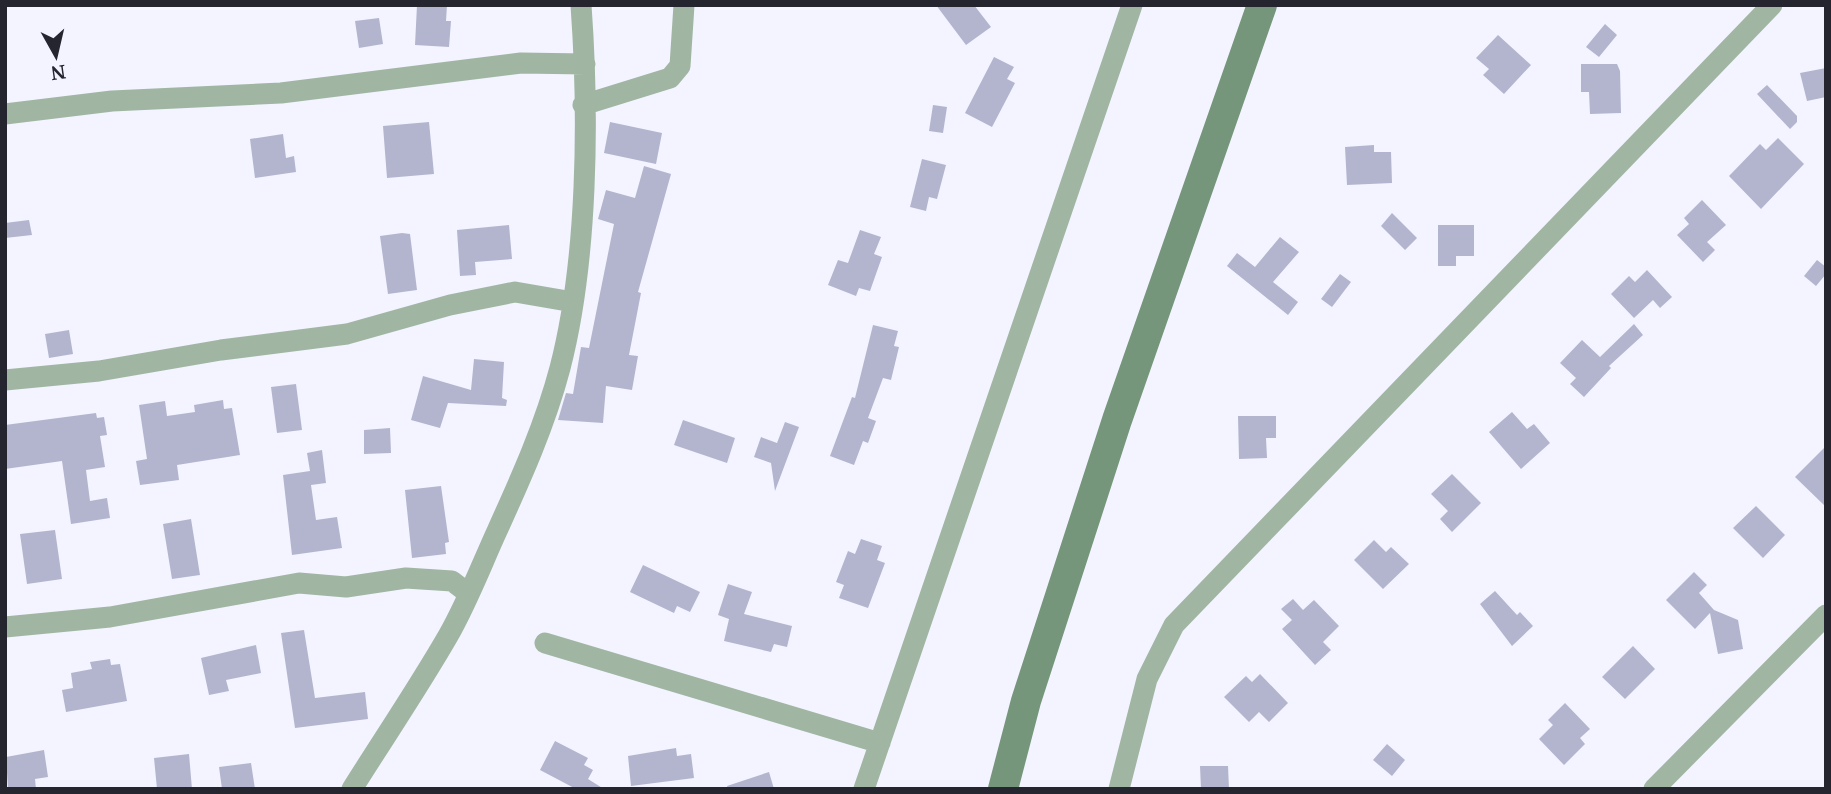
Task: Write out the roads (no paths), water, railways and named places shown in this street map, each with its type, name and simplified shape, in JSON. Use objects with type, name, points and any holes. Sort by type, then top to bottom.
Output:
[{"type":"main road","points":[[1003,789],[1026,701],[1117,420],[1262,5]]},
{"type":"street","points":[[352,789],[448,636],[469,594],[539,435],[560,367],[573,302],[583,191],[585,64],[581,5]]},
{"type":"street","points":[[583,105],[670,78],[680,66],[684,5]]},
{"type":"street","points":[[864,789],[1132,5]]},
{"type":"street","points":[[1119,789],[1147,679],[1174,625],[1772,5]]},
{"type":"street","points":[[5,114],[112,101],[281,93],[520,63],[585,64]]},
{"type":"street","points":[[5,380],[99,371],[221,350],[347,334],[450,304],[515,292],[573,302]]},
{"type":"street","points":[[5,627],[110,617],[299,583],[346,587],[406,578],[452,581],[469,594]]},
{"type":"street","points":[[1654,789],[1826,615]]},
{"type":"street","points":[[545,643],[880,743]]}]
